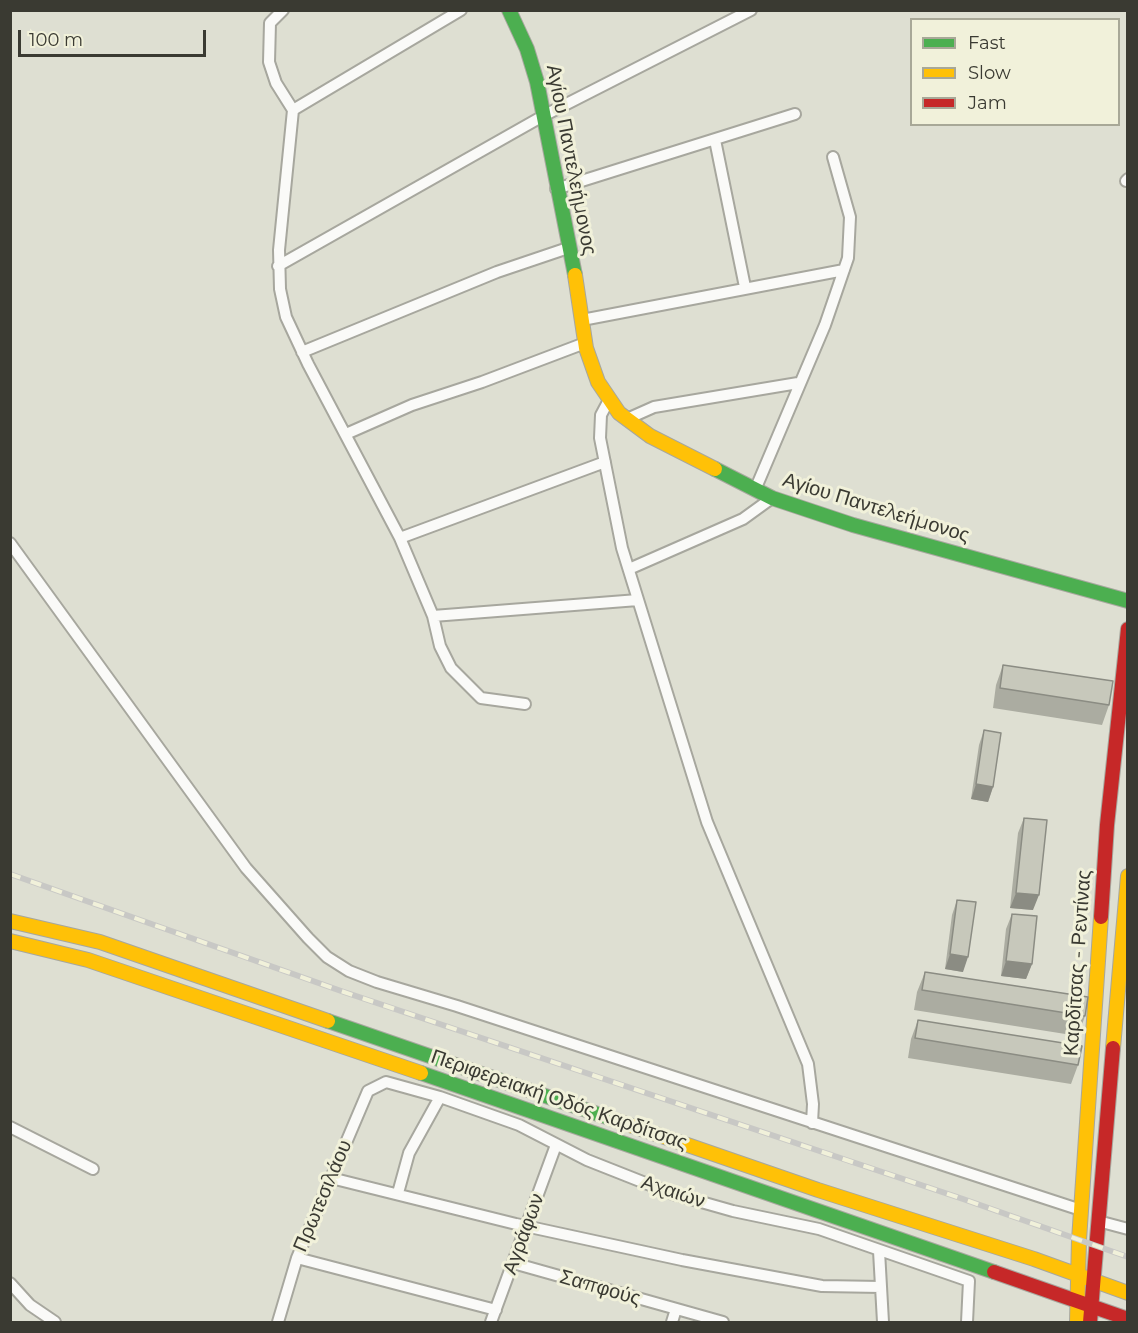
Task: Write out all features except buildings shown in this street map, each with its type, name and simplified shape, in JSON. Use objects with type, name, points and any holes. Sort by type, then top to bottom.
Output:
[{"type":"main road","name":"Αγίου Παντελεήμονος","points":[[509,10],[531,60],[568,248],[579,291],[585,343],[594,373],[609,400],[627,419],[650,436],[772,498],[853,525],[1128,601]]},
{"type":"main road","name":"Καρδίτσας - Ρεντίνας","points":[[1077,1323],[1081,1210],[1107,825],[1128,629]]},
{"type":"main road","name":"Καρδίτσας - Ρεντίνας","points":[[1090,1323],[1128,876]]},
{"type":"main road","name":"Περιφερειακή Οδός Καρδίτσας","points":[[10,921],[62,931],[109,945],[818,1190],[1078,1274],[1128,1293]]},
{"type":"main road","name":"Περιφερειακή Οδός Καρδίτσας","points":[[10,941],[70,955],[213,1001],[1128,1320]]},
{"type":"main road","points":[[1094,1009],[1115,1010]]},
{"type":"main road","points":[[1121,1323],[1128,1320]]},
{"type":"street","points":[[283,10],[270,23],[269,62],[272,74],[293,110],[278,266],[284,311],[302,352],[400,538],[433,616],[445,657],[462,682],[481,698],[525,704]]},
{"type":"street","points":[[293,110],[461,10]]},
{"type":"street","points":[[278,266],[543,116],[751,10]]},
{"type":"street","points":[[556,189],[795,114]]},
{"type":"street","points":[[715,140],[745,287]]},
{"type":"street","points":[[755,490],[798,383],[825,325],[850,245],[850,217],[833,157]]},
{"type":"street","points":[[302,352],[497,272],[568,248]]},
{"type":"street","points":[[582,320],[745,287],[844,270]]},
{"type":"street","points":[[346,434],[411,405],[467,387],[585,343]]},
{"type":"street","points":[[627,419],[654,406],[798,383]]},
{"type":"street","points":[[609,400],[600,422],[605,462],[629,569],[706,822],[808,1064],[813,1104],[812,1123]]},
{"type":"street","points":[[400,538],[605,462]]},
{"type":"street","points":[[629,569],[652,556],[743,519],[772,498]]},
{"type":"street","points":[[10,543],[223,839],[284,914],[327,957],[350,971],[377,982],[457,1006],[1081,1210]]},
{"type":"street","points":[[433,616],[638,600]]},
{"type":"street","name":"Αχαιών","points":[[386,1082],[440,1097],[519,1125],[587,1160],[673,1194],[733,1211],[819,1229],[969,1281],[966,1323]]},
{"type":"street","name":"Πρωτεσιλάου","points":[[278,1323],[297,1258],[368,1091],[386,1082]]},
{"type":"street","points":[[398,1193],[409,1154],[440,1097]]},
{"type":"street","points":[[10,1127],[93,1169]]},
{"type":"street","name":"Αγράφων","points":[[492,1322],[556,1145]]},
{"type":"street","points":[[331,1178],[526,1226],[796,1282],[881,1287]]},
{"type":"street","points":[[1098,1221],[1128,1229]]},
{"type":"street","points":[[879,1251],[883,1323]]},
{"type":"street","points":[[297,1258],[496,1310]]},
{"type":"street","name":"Σαπφούς","points":[[513,1263],[723,1323]]},
{"type":"street","points":[[10,1283],[39,1318],[55,1323]]},
{"type":"street","points":[[672,1323],[676,1309]]},
{"type":"railway","points":[[10,874],[344,992],[963,1199],[1128,1257]]},
{"type":"traffic: fast","points":[[509,10],[527,49],[537,82],[575,275]]},
{"type":"traffic: fast","points":[[715,469],[772,498],[853,525],[1128,601]]},
{"type":"traffic: fast","points":[[328,1021],[618,1121]]},
{"type":"traffic: fast","points":[[421,1073],[994,1272]]},
{"type":"traffic: slow","points":[[575,275],[586,348],[598,382],[619,413],[650,436],[715,469]]},
{"type":"traffic: slow","points":[[1113,1048],[1128,876]]},
{"type":"traffic: slow","points":[[1077,1322],[1079,1240],[1101,917]]},
{"type":"traffic: slow","points":[[10,921],[100,942],[328,1021]]},
{"type":"traffic: slow","points":[[10,941],[88,960],[421,1073]]},
{"type":"traffic: slow","points":[[618,1121],[818,1190],[1034,1259],[1128,1293]]},
{"type":"traffic: jam","points":[[1101,917],[1107,825],[1128,629]]},
{"type":"traffic: jam","points":[[1090,1322],[1113,1048]]},
{"type":"traffic: jam","points":[[994,1272],[1128,1319]]}]
